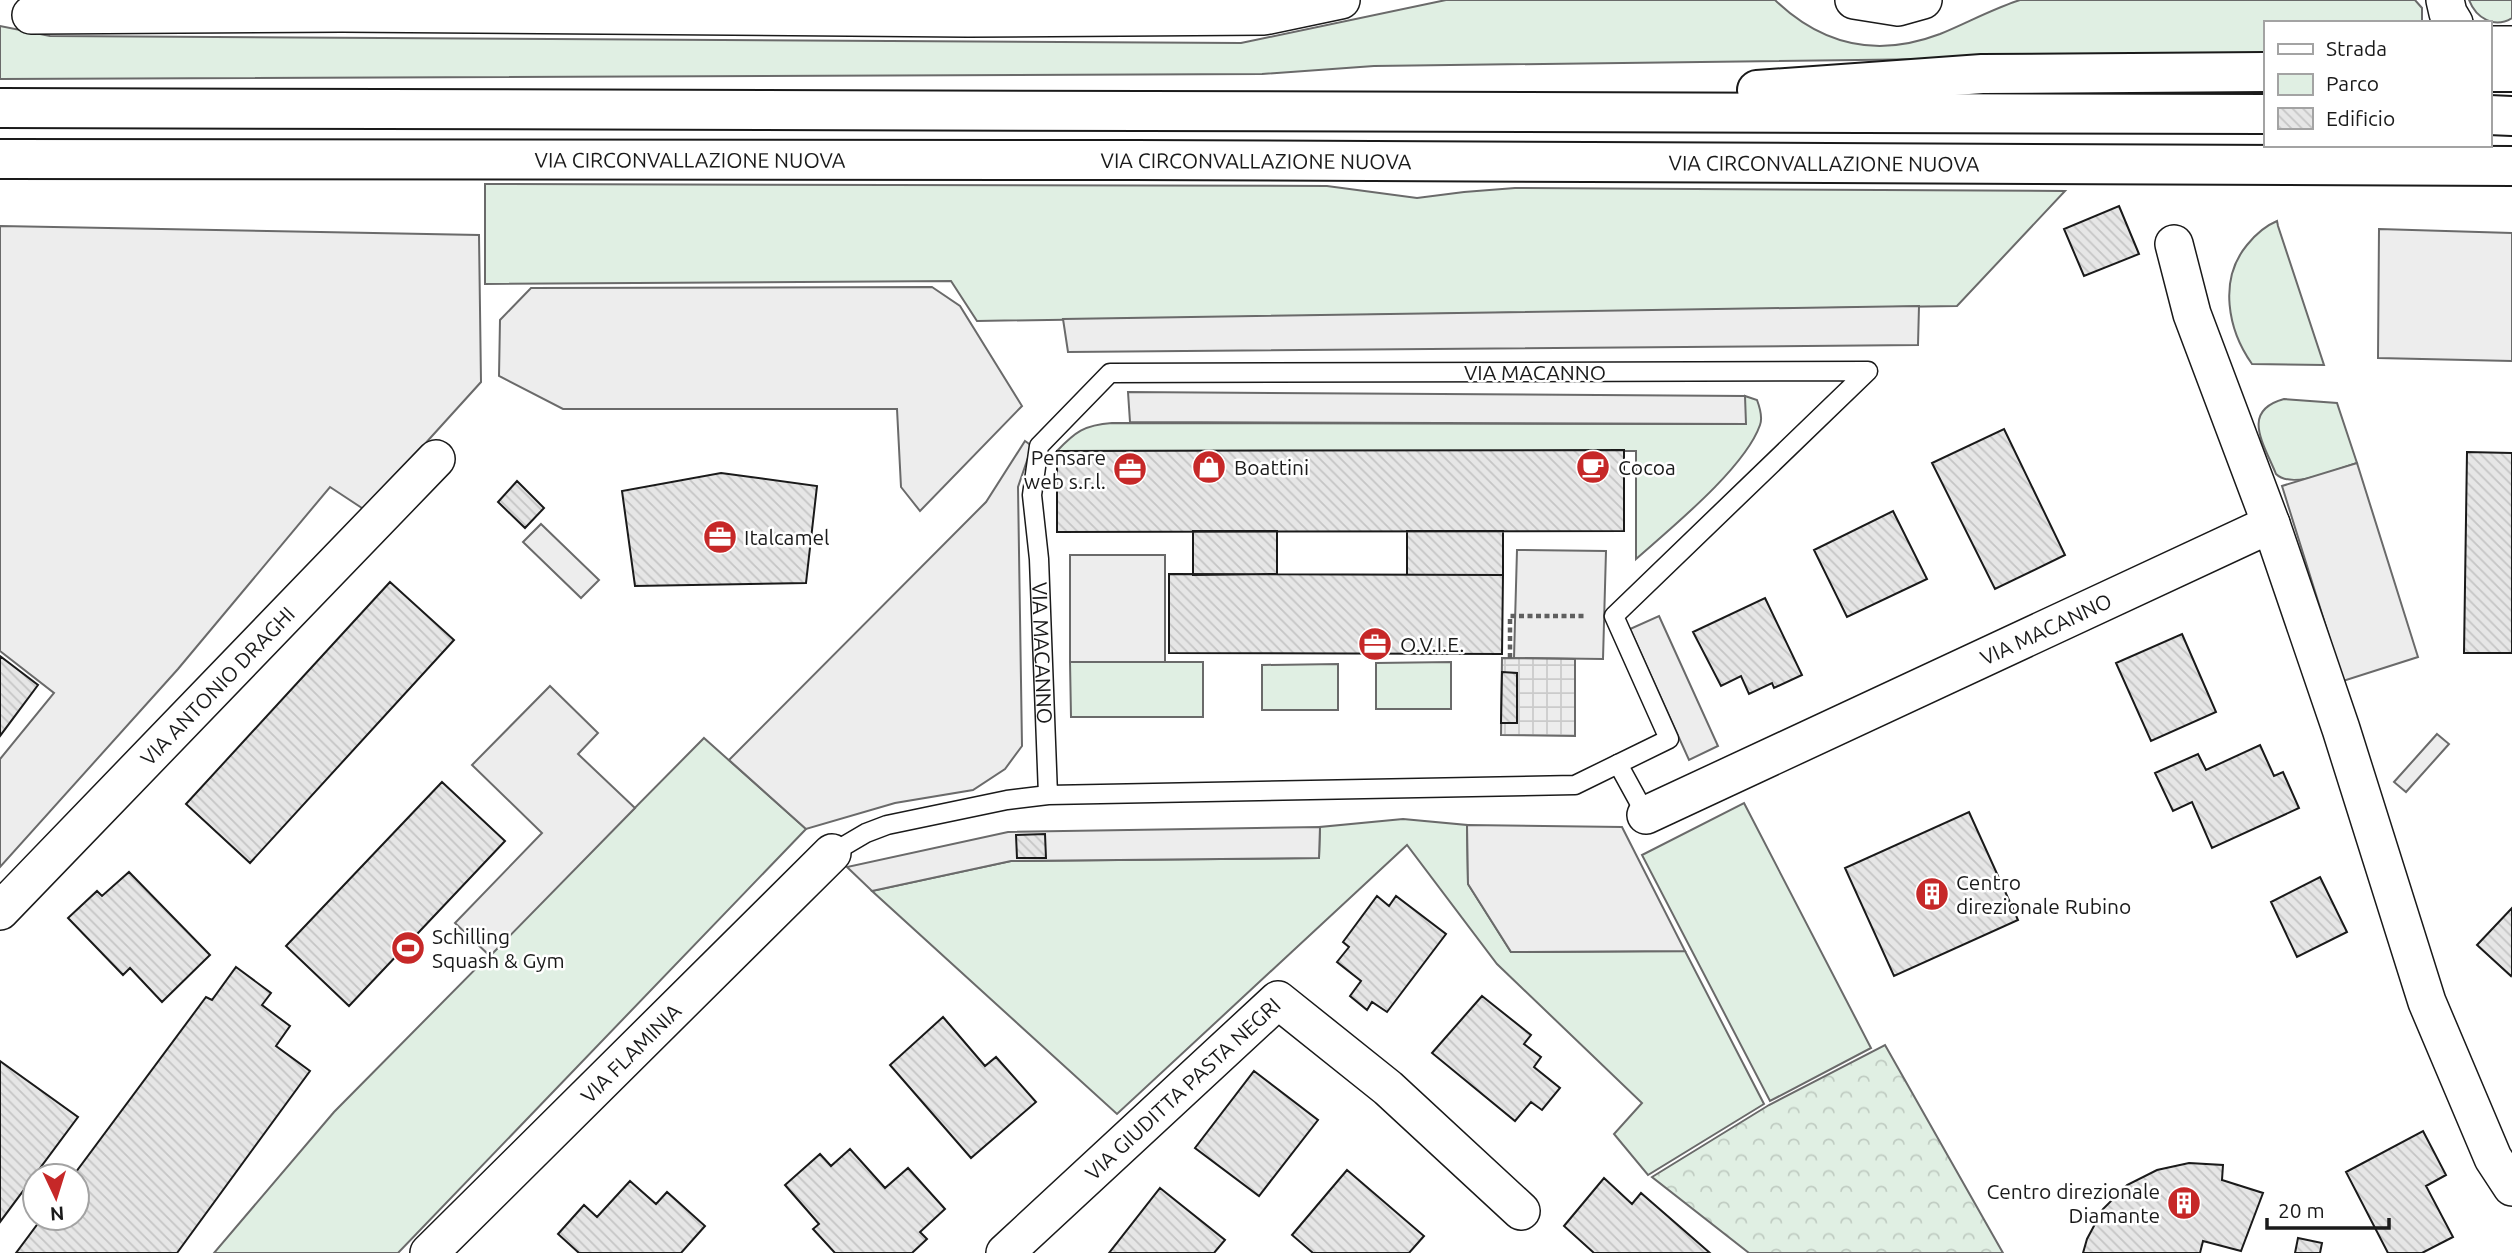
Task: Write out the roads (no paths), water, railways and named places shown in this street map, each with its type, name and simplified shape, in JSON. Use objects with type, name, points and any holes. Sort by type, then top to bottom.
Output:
[{"type":"main road","points":[[1449,113],[1982,74],[2264,72]]},
{"type":"main road","points":[[2491,72],[2512,72]]},
{"type":"main road","points":[[0,108],[2264,114]]},
{"type":"main road","points":[[2491,116],[2512,116]]},
{"type":"main road","name":"VIA CIRCONVALLAZIONE NUOVA","points":[[0,159],[1133,160],[2512,166]]},
{"type":"street","points":[[15,13],[56,11],[82,0]]},
{"type":"street","points":[[15,13],[326,7],[968,18],[1264,16],[1341,0]]},
{"type":"street","points":[[1854,0],[1898,7],[1923,0]]},
{"type":"street","points":[[2445,0],[2453,21]]},
{"type":"street","points":[[2491,45],[2512,45]]},
{"type":"street","points":[[2174,244],[2192,314],[2270,524],[2341,729],[2427,1002],[2493,1158],[2512,1187]]},
{"type":"street","name":"VIA ANTONIO DRAGHI","points":[[0,911],[436,459]]},
{"type":"street","name":"VIA MACANNO","points":[[1646,815],[2270,524]]},
{"type":"street","name":"VIA FLAMINIA","points":[[429,1253],[832,853]]},
{"type":"street","name":"VIA GIUDITTA PASTA NEGRI","points":[[1005,1253],[1278,1000],[1388,1088],[1521,1211]]},
{"type":"street","points":[[2468,1101],[2512,1133]]},
{"type":"lane","name":"VIA MACANNO","points":[[1048,795],[1040,559],[1032,495],[1040,446],[1110,373],[1868,371],[1614,616],[1669,739],[1618,764],[1646,815]]},
{"type":"lane","points":[[832,853],[866,833],[887,825],[1007,800],[1048,795],[1575,785],[1618,764]]},
{"type":"place","name":"Boattini","points":[[1209,467]]},
{"type":"place","name":"Cocoa","points":[[1593,467]]},
{"type":"place","name":"Pensare web s.r.l.","points":[[1130,469]]},
{"type":"place","name":"Italcamel","points":[[720,537]]},
{"type":"place","name":"O.V.I.E.","points":[[1375,644]]},
{"type":"place","name":"Centro direzionale Rubino","points":[[1932,894]]},
{"type":"place","name":"Schilling Squash & Gym","points":[[408,948]]},
{"type":"place","name":"Centro direzionale Diamante","points":[[2184,1203]]}]
